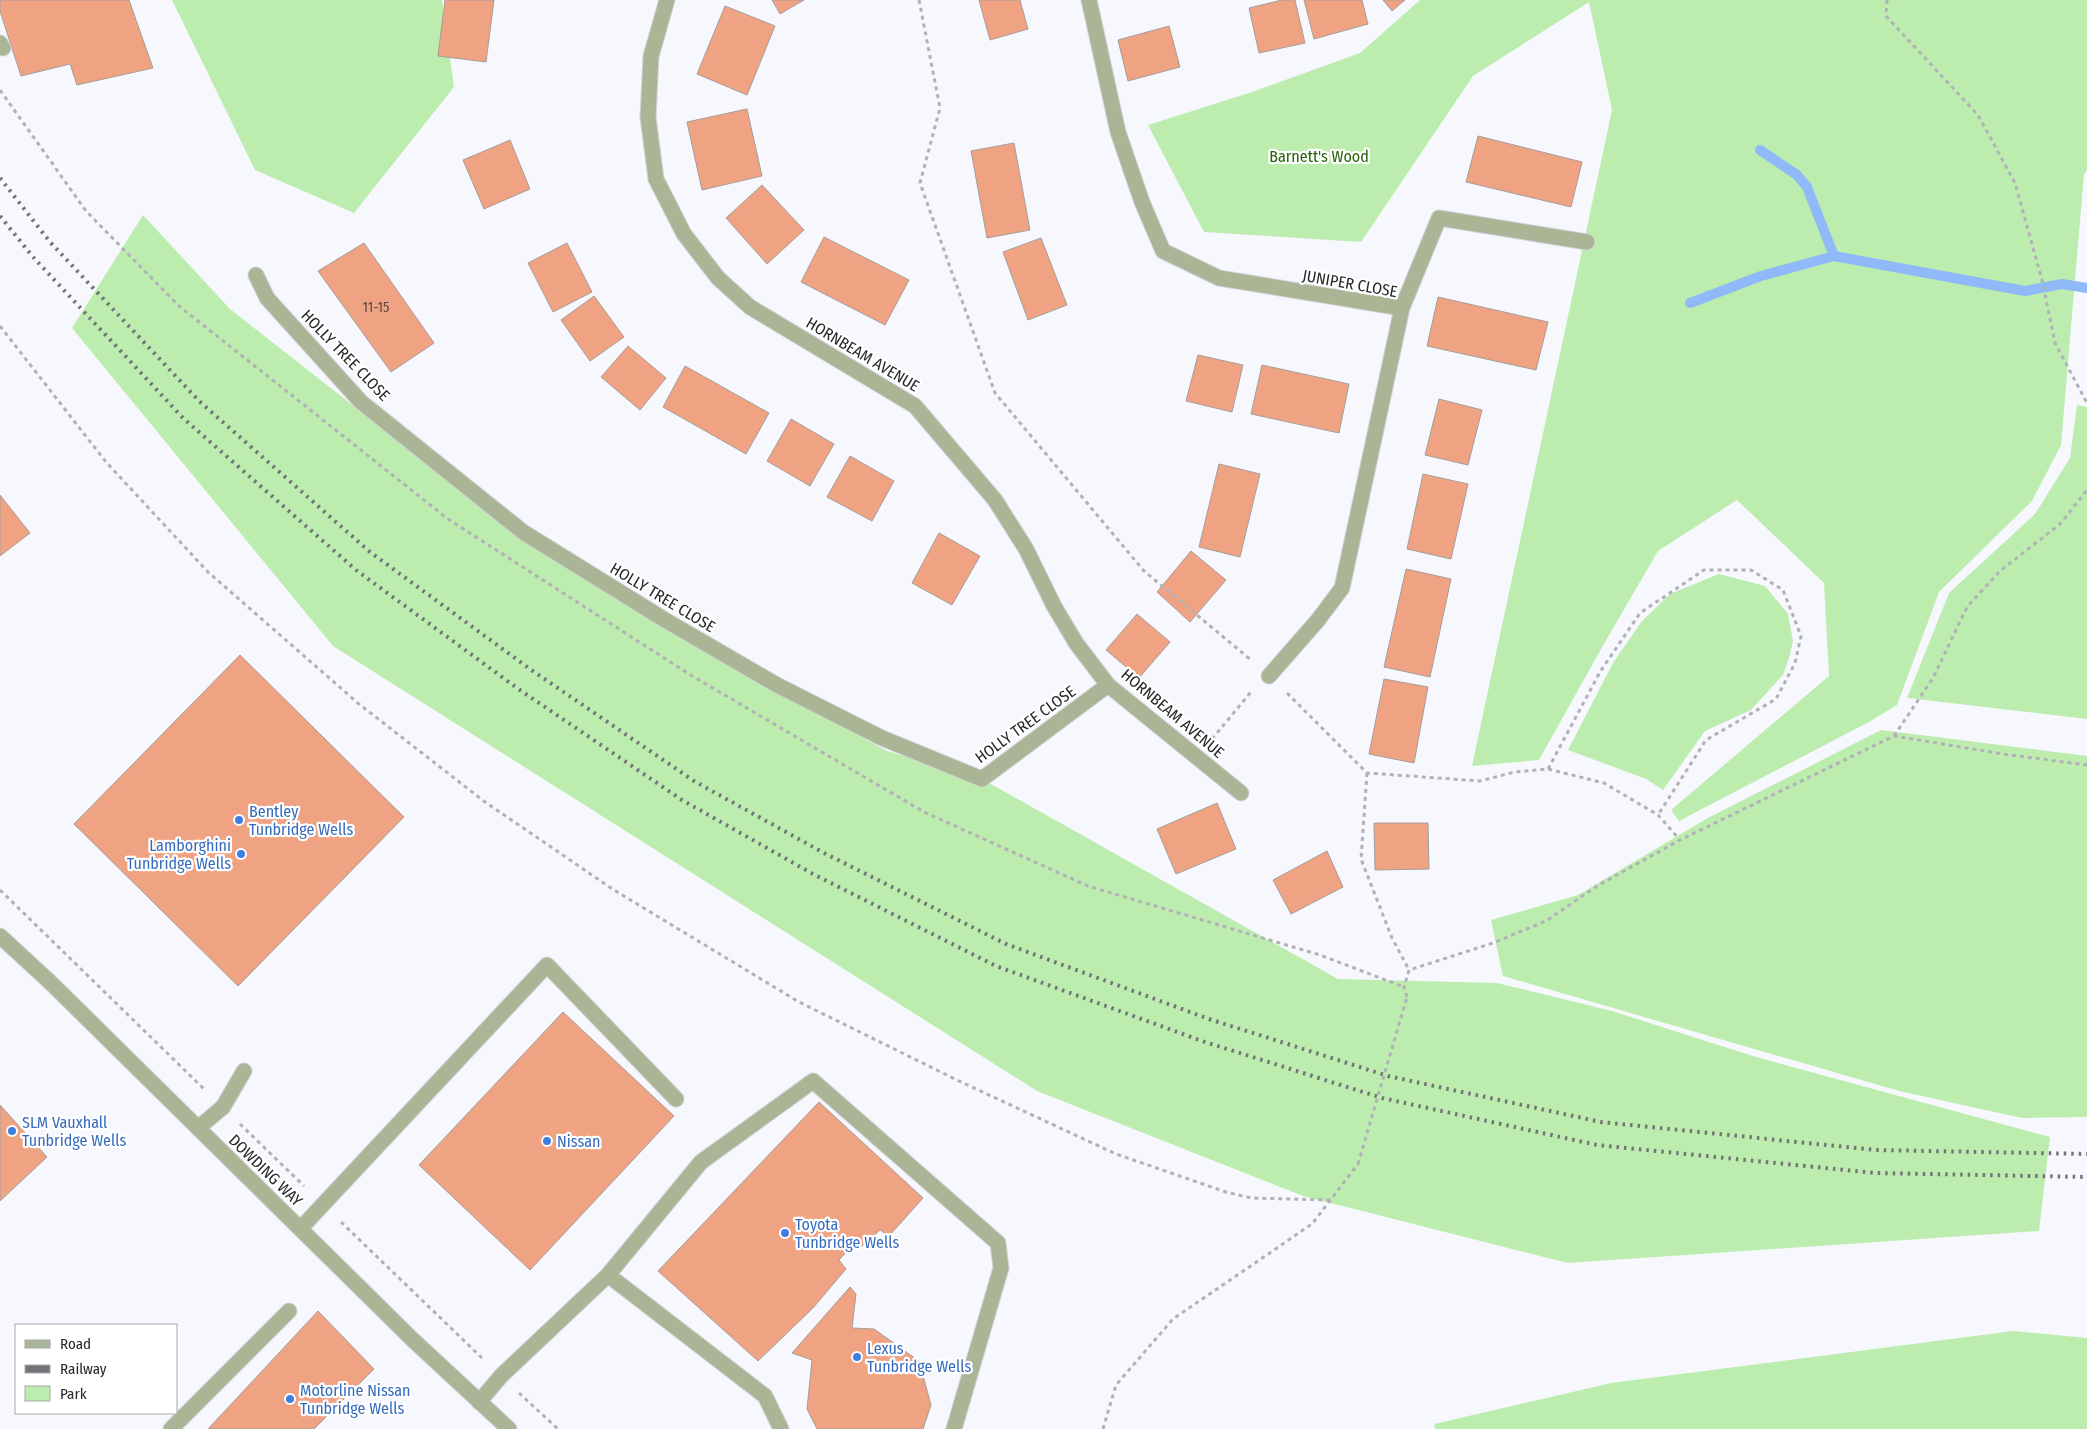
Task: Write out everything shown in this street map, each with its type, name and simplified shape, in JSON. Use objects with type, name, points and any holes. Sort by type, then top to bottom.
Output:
[{"type":"street","name":"HORNBEAM AVENUE","points":[[667,0],[652,56],[648,117],[656,179],[684,234],[718,278],[750,307],[915,406],[995,500],[1026,549],[1054,606],[1076,643],[1108,685],[1241,793]]},
{"type":"street","name":"JUNIPER CLOSE","points":[[1089,0],[1118,132],[1142,202],[1163,251],[1219,278],[1402,308],[1342,588],[1318,620],[1270,676]]},
{"type":"street","points":[[1402,308],[1439,218],[1587,242]]},
{"type":"street","name":"HOLLY TREE CLOSE","points":[[256,275],[267,298],[361,402],[522,532],[665,620],[777,685],[882,738],[982,778],[1108,685]]},
{"type":"street","name":"DOWDING WAY","points":[[0,936],[51,983],[414,1340],[509,1429]]},
{"type":"street","points":[[301,1228],[546,965],[676,1099]]},
{"type":"street","points":[[198,1128],[222,1107],[244,1071]]},
{"type":"street","points":[[479,1402],[501,1376],[608,1275],[701,1162],[813,1081],[998,1243],[1001,1268],[954,1429]]},
{"type":"street","points":[[608,1275],[765,1396],[781,1429]]},
{"type":"street","points":[[171,1429],[289,1311]]},
{"type":"path","points":[[919,0],[940,108],[920,183],[995,393],[1144,571],[1270,676],[1367,773],[1480,781],[1515,772],[1548,769],[1604,783],[1658,815],[1680,840]]},
{"type":"path","points":[[1887,0],[1886,16],[1978,115],[2015,183],[2042,280],[2054,343],[2087,403]]},
{"type":"path","points":[[0,326],[106,462],[208,572],[374,716],[485,802],[614,890],[799,1002],[959,1081],[1116,1154],[1226,1192],[1251,1198],[1331,1200]]},
{"type":"path","points":[[1409,970],[1484,946],[1546,921],[1597,886],[1680,840],[1894,736],[1933,678],[1967,607],[2000,571],[2060,524],[2087,490]]},
{"type":"path","points":[[1548,769],[1600,672],[1640,613],[1704,570],[1751,570],[1783,590],[1801,636],[1795,663],[1776,699],[1706,740],[1658,815]]},
{"type":"path","points":[[1198,757],[1250,692],[1270,676]]},
{"type":"path","points":[[1894,736],[2003,754],[2087,765]]},
{"type":"path","points":[[1103,1429],[1116,1385],[1173,1319],[1312,1224],[1358,1164],[1407,997],[1404,987],[1409,970],[1392,938],[1361,859],[1367,773]]},
{"type":"path","points":[[0,890],[222,1107],[558,1429]]},
{"type":"green space","points":[[172,0],[442,0],[454,87],[354,213],[255,170]]},
{"type":"green space","name":"Barnett's Wood","points":[[1420,0],[2087,0],[2087,170],[2084,174],[2061,445],[2032,501],[1939,592],[1897,705],[1869,722],[1679,821],[1671,810],[1829,676],[1824,583],[1737,500],[1658,551],[1539,760],[1472,766],[1612,110],[1589,2],[1473,76],[1361,242],[1204,232],[1148,125],[1252,92],[1360,53]]},
{"type":"green space","points":[[143,215],[230,309],[471,498],[696,647],[887,751],[982,779],[1338,979],[1497,983],[1612,1011],[1756,1057],[2050,1137],[2039,1231],[1568,1263],[1303,1196],[1037,1091],[333,646],[72,328]]},
{"type":"green space","points":[[2077,405],[2087,407],[2087,719],[1907,698],[1949,593],[2035,514],[2070,458]]},
{"type":"green space","points":[[1719,574],[1765,586],[1788,614],[1793,641],[1783,675],[1751,710],[1705,731],[1663,790],[1646,779],[1568,750],[1613,663],[1642,621],[1670,594]]},
{"type":"green space","points":[[1881,730],[2087,756],[2087,1117],[2022,1118],[1899,1091],[1503,976],[1491,920],[1578,895],[1706,819]]},
{"type":"green space","points":[[2013,1331],[2087,1338],[2087,1429],[1435,1429],[1434,1424],[1611,1383]]},
{"type":"building","points":[[0,0],[129,0],[153,68],[77,85],[70,64],[21,76],[0,11]]},
{"type":"building","points":[[445,0],[494,0],[486,62],[438,56]]},
{"type":"building","points":[[772,0],[804,0],[780,14]]},
{"type":"building","points":[[979,0],[1020,0],[1028,29],[990,40]]},
{"type":"building","points":[[1282,0],[1295,0],[1305,43],[1259,53],[1249,8]]},
{"type":"building","points":[[1304,0],[1362,0],[1368,24],[1314,39]]},
{"type":"building","points":[[1383,0],[1405,0],[1392,11]]},
{"type":"building","points":[[725,6],[775,26],[747,95],[697,74]]},
{"type":"building","points":[[1169,26],[1180,67],[1128,81],[1118,40]]},
{"type":"building","points":[[747,109],[762,176],[702,190],[687,122]]},
{"type":"building","points":[[1478,136],[1582,162],[1571,207],[1466,182]]},
{"type":"building","points":[[510,140],[530,189],[484,209],[463,160]]},
{"type":"building","points":[[1014,143],[1030,230],[987,238],[971,151]]},
{"type":"building","points":[[762,185],[804,230],[767,264],[726,218]]},
{"type":"building","points":[[824,237],[909,280],[885,325],[801,282]]},
{"type":"building","points":[[1041,238],[1067,305],[1028,320],[1003,252]]},
{"type":"building","points":[[364,243],[434,343],[391,372],[318,271]]},
{"type":"building","points":[[567,243],[592,292],[553,312],[528,263]]},
{"type":"building","points":[[594,296],[624,337],[590,361],[561,320]]},
{"type":"building","points":[[1438,297],[1548,322],[1536,370],[1427,346]]},
{"type":"building","points":[[628,346],[666,378],[640,410],[601,377]]},
{"type":"building","points":[[1198,355],[1243,365],[1232,412],[1186,401]]},
{"type":"building","points":[[1262,365],[1349,384],[1339,433],[1251,414]]},
{"type":"building","points":[[685,366],[769,413],[746,454],[663,407]]},
{"type":"building","points":[[1439,399],[1482,410],[1468,465],[1425,455]]},
{"type":"building","points":[[791,419],[834,444],[810,486],[767,461]]},
{"type":"building","points":[[850,456],[894,481],[872,521],[827,497]]},
{"type":"building","points":[[1219,464],[1260,474],[1240,557],[1199,547]]},
{"type":"building","points":[[1423,474],[1468,484],[1451,559],[1407,549]]},
{"type":"building","points":[[0,495],[30,533],[0,556]]},
{"type":"building","points":[[939,533],[980,556],[952,605],[912,583]]},
{"type":"building","points":[[1191,551],[1226,580],[1190,622],[1157,592]]},
{"type":"building","points":[[1406,569],[1451,579],[1430,677],[1384,667]]},
{"type":"building","points":[[1137,614],[1170,642],[1139,678],[1106,650]]},
{"type":"building","name":"Bentley Tunbridge Wells","points":[[240,655],[404,817],[238,986],[74,824]]},
{"type":"building","points":[[1384,679],[1428,687],[1414,763],[1369,754]]},
{"type":"building","points":[[1217,803],[1236,849],[1176,874],[1157,829]]},
{"type":"building","points":[[1374,823],[1428,823],[1429,869],[1375,870]]},
{"type":"building","points":[[1327,851],[1343,887],[1291,914],[1273,880]]},
{"type":"building","name":"Nissan","points":[[563,1012],[674,1116],[530,1270],[419,1165]]},
{"type":"building","name":"Toyota Tunbridge Wells","points":[[819,1102],[923,1198],[889,1236],[880,1230],[861,1247],[857,1240],[839,1260],[846,1269],[813,1308],[758,1361],[658,1271]]},
{"type":"building","name":"SLM Vauxhall Tunbridge Wells","points":[[0,1105],[47,1157],[0,1201]]},
{"type":"building","name":"Lexus Tunbridge Wells","points":[[850,1287],[856,1294],[852,1328],[874,1329],[919,1361],[931,1405],[923,1429],[817,1429],[807,1409],[812,1360],[792,1353]]},
{"type":"building","name":"Motorline Nissan Tunbridge Wells","points":[[318,1311],[374,1369],[314,1429],[208,1429]]},
{"type":"waterway","points":[[1760,150],[1797,175],[1807,187],[1834,256],[2025,291],[2062,284],[2087,288]]},
{"type":"waterway","points":[[1690,303],[1761,276],[1834,256]]},
{"type":"railway","points":[[0,178],[50,242],[199,401],[370,552],[530,669],[694,781],[824,853],[1006,944],[1209,1019],[1388,1076],[1601,1122],[1876,1150],[2087,1154]]},
{"type":"railway","points":[[0,216],[33,257],[183,418],[356,570],[517,688],[682,800],[813,874],[996,966],[1202,1041],[1382,1098],[1597,1145],[1875,1173],[2087,1177]]},
{"type":"place","name":"Bentley Tunbridge Wells","points":[[239,820]]},
{"type":"place","name":"Lamborghini Tunbridge Wells","points":[[241,854]]},
{"type":"place","name":"SLM Vauxhall Tunbridge Wells","points":[[12,1131]]},
{"type":"place","name":"Nissan","points":[[547,1141]]},
{"type":"place","name":"Toyota Tunbridge Wells","points":[[785,1233]]},
{"type":"place","name":"Lexus Tunbridge Wells","points":[[857,1357]]},
{"type":"place","name":"Motorline Nissan Tunbridge Wells","points":[[290,1399]]}]
